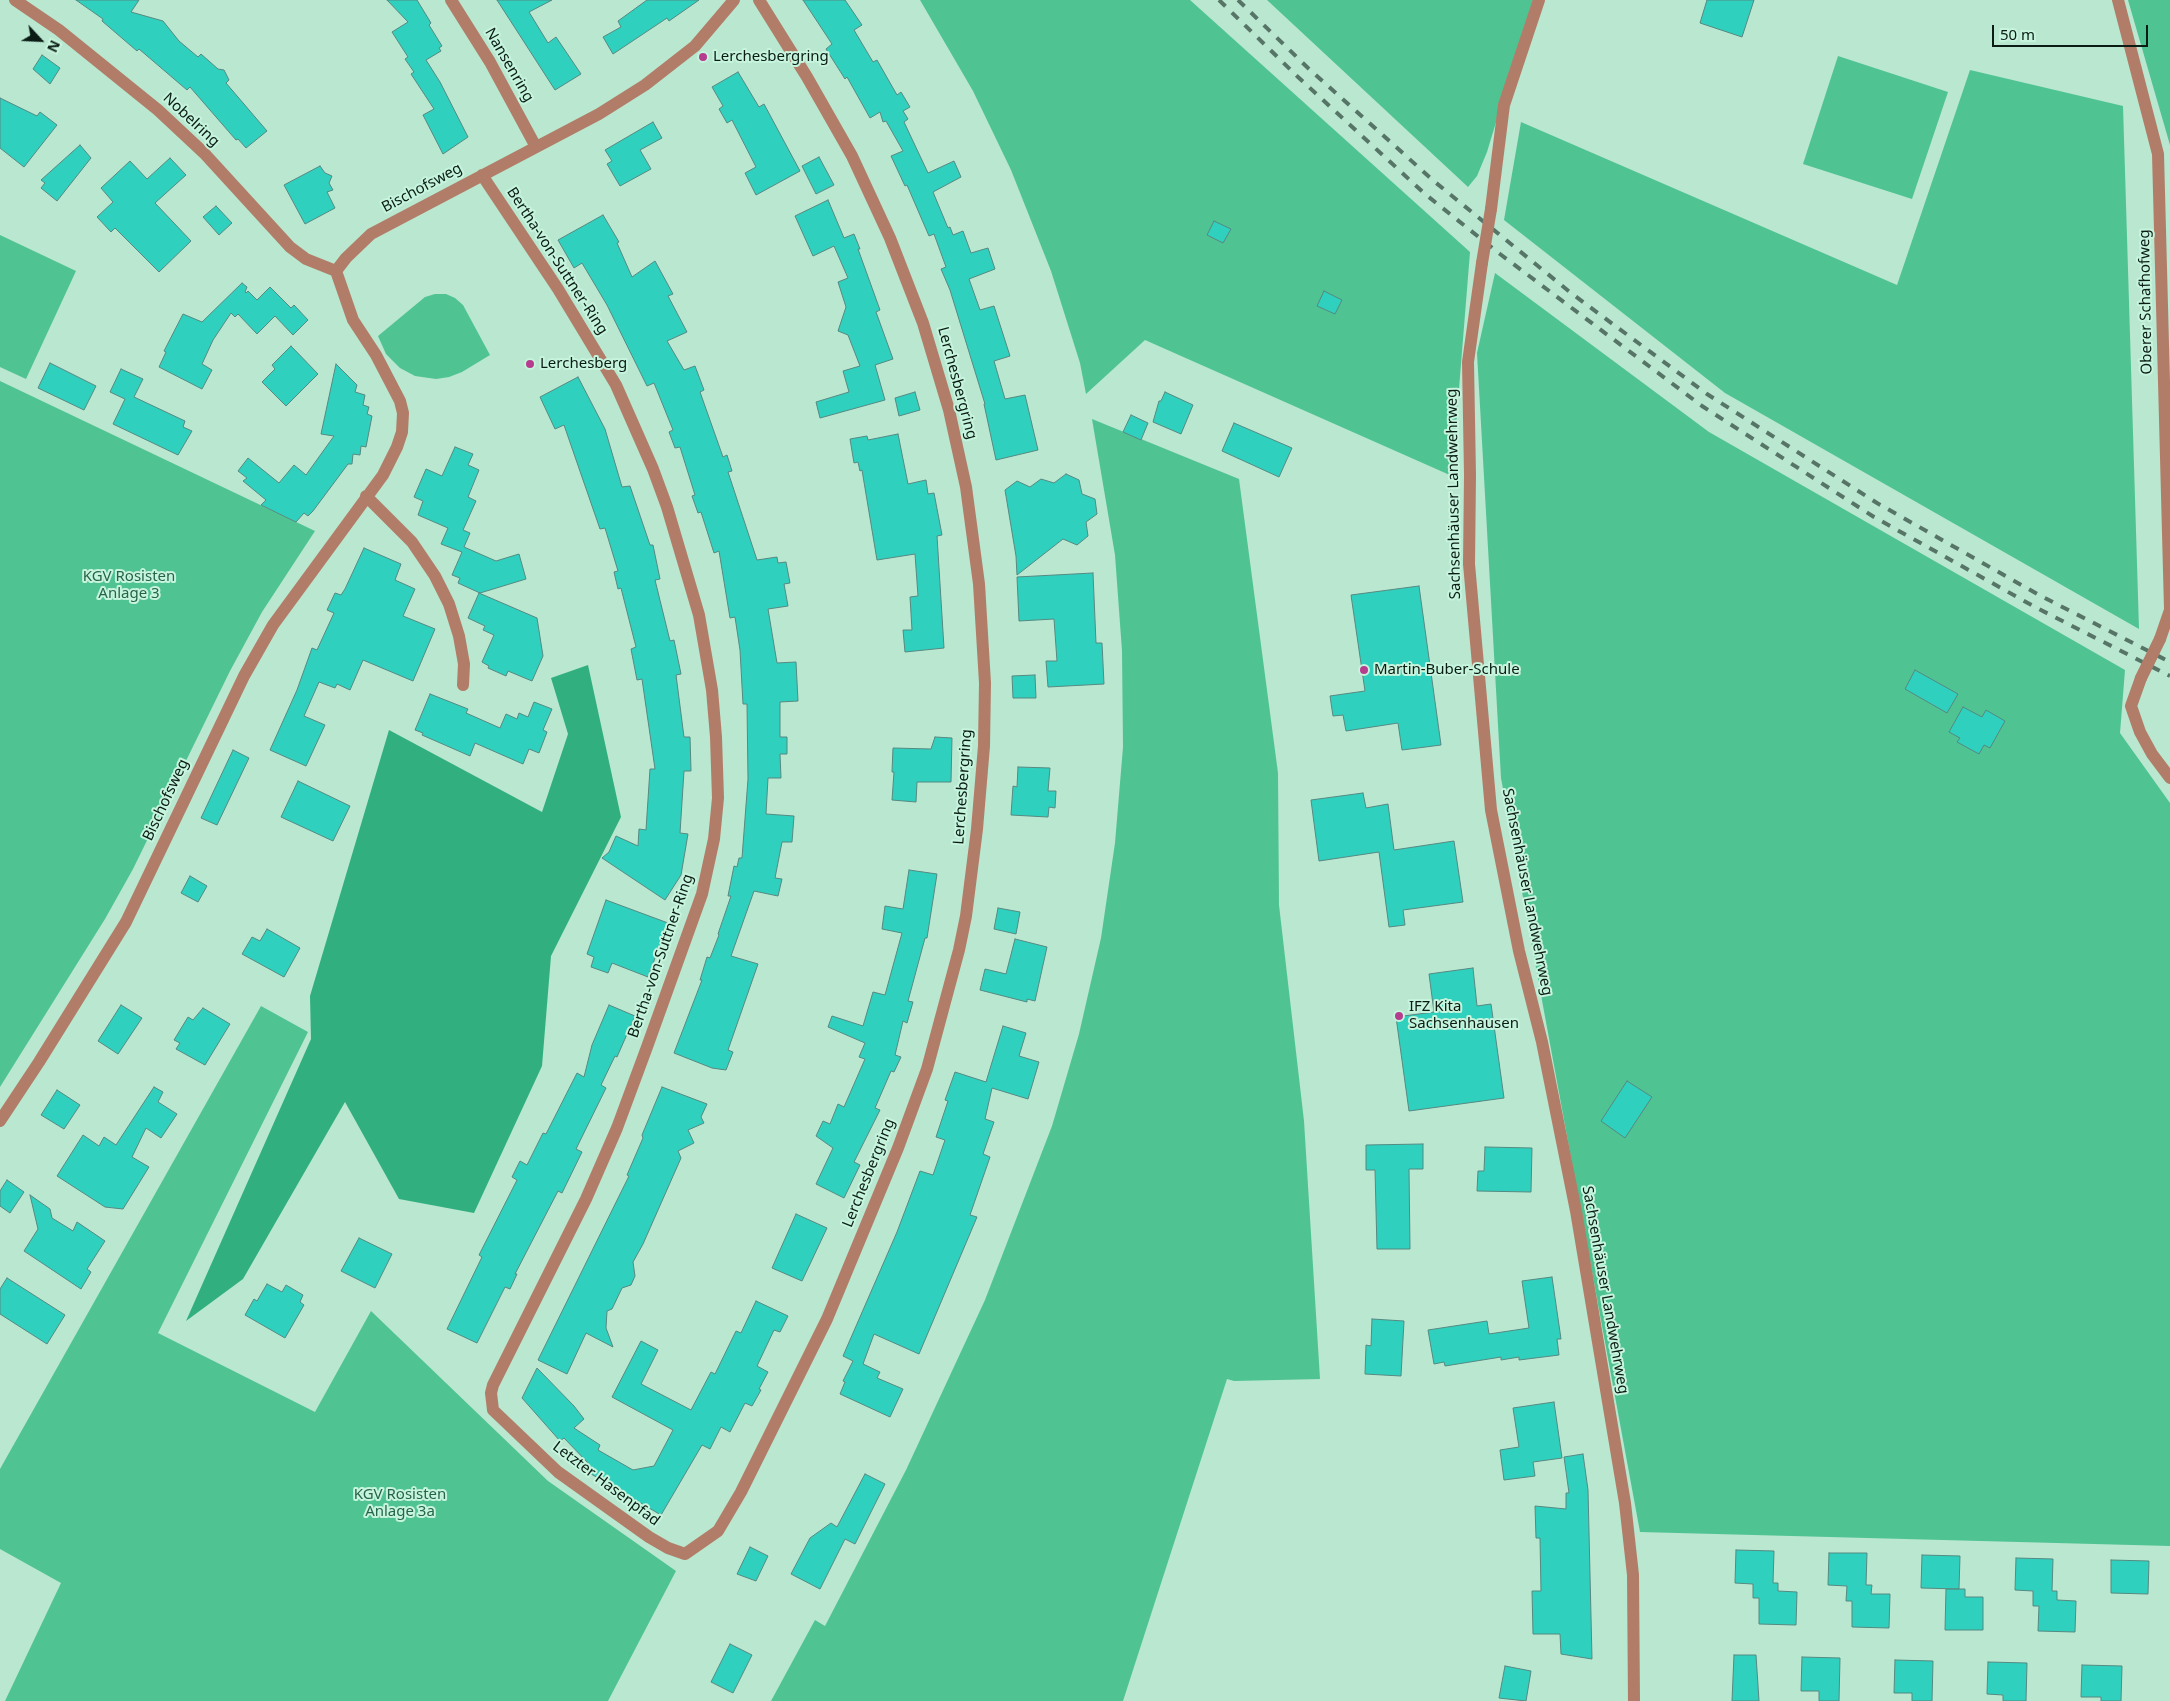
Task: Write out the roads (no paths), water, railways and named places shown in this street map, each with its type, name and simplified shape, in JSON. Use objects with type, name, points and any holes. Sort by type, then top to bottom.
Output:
[{"type":"street","name":"Nobelring","points":[[15,0],[59,30],[158,110],[204,153],[290,247],[306,259],[336,271]]},
{"type":"street","name":"Nansenring","points":[[450,0],[490,62],[536,147]]},
{"type":"street","name":"Bischofsweg","points":[[0,1121],[126,922],[244,676],[273,625],[383,475],[397,447],[402,432],[403,413],[395,388],[353,320],[336,271],[346,258],[371,234],[599,114],[645,85],[695,46],[734,0]]},
{"type":"street","name":"Lerchesbergring","points":[[685,1554],[718,1531],[741,1492],[827,1318],[901,1140],[927,1069],[959,950],[966,916],[977,829],[984,746],[985,683],[979,584],[966,487],[942,384],[923,322],[883,222],[843,141],[807,77],[759,0]]},
{"type":"street","name":"Sachsenhäuser Landwehrweg","points":[[1539,0],[1504,105],[1491,209],[1468,362],[1470,475],[1468,564],[1491,810],[1519,951],[1542,1042],[1576,1211],[1625,1504],[1633,1576],[1634,1701]]},
{"type":"street","name":"Oberer Schafhofweg","points":[[2118,0],[2158,154],[2170,610],[2160,639],[2141,678],[2131,706],[2140,732],[2152,754],[2170,778]]},
{"type":"street","name":"Bertha-von-Suttner-Ring","points":[[482,175],[558,289],[616,385],[653,469],[667,507],[699,615],[713,699],[718,798],[714,839],[702,894],[648,1047],[617,1128],[586,1199],[493,1385],[491,1394],[492,1410]]},
{"type":"street","points":[[366,496],[412,542],[435,576],[449,604],[459,636],[464,664],[463,685]]},
{"type":"street","name":"Letzter Hasenpfad","points":[[492,1410],[558,1472],[648,1537],[668,1548],[685,1554]]},
{"type":"railway","points":[[1219,0],[1298,77],[1425,194],[1500,254],[1702,406],[1874,517],[2035,607],[2170,676]]},
{"type":"railway","points":[[1238,0],[1308,68],[1435,182],[1571,293],[1707,394],[1877,503],[2039,595],[2170,662]]},
{"type":"place","name":"Lerchesbergring","points":[[703,57]]},
{"type":"place","name":"Lerchesberg","points":[[530,364]]},
{"type":"place","name":"Martin-Buber-Schule","points":[[1364,670]]},
{"type":"place","name":"IFZ Kita Sachsenhausen","points":[[1399,1016]]},
{"type":"park label","name":"KGV Rosisten Anlage 3","points":[[129,586]]},
{"type":"park label","name":"KGV Rosisten Anlage 3a","points":[[400,1504]]}]
